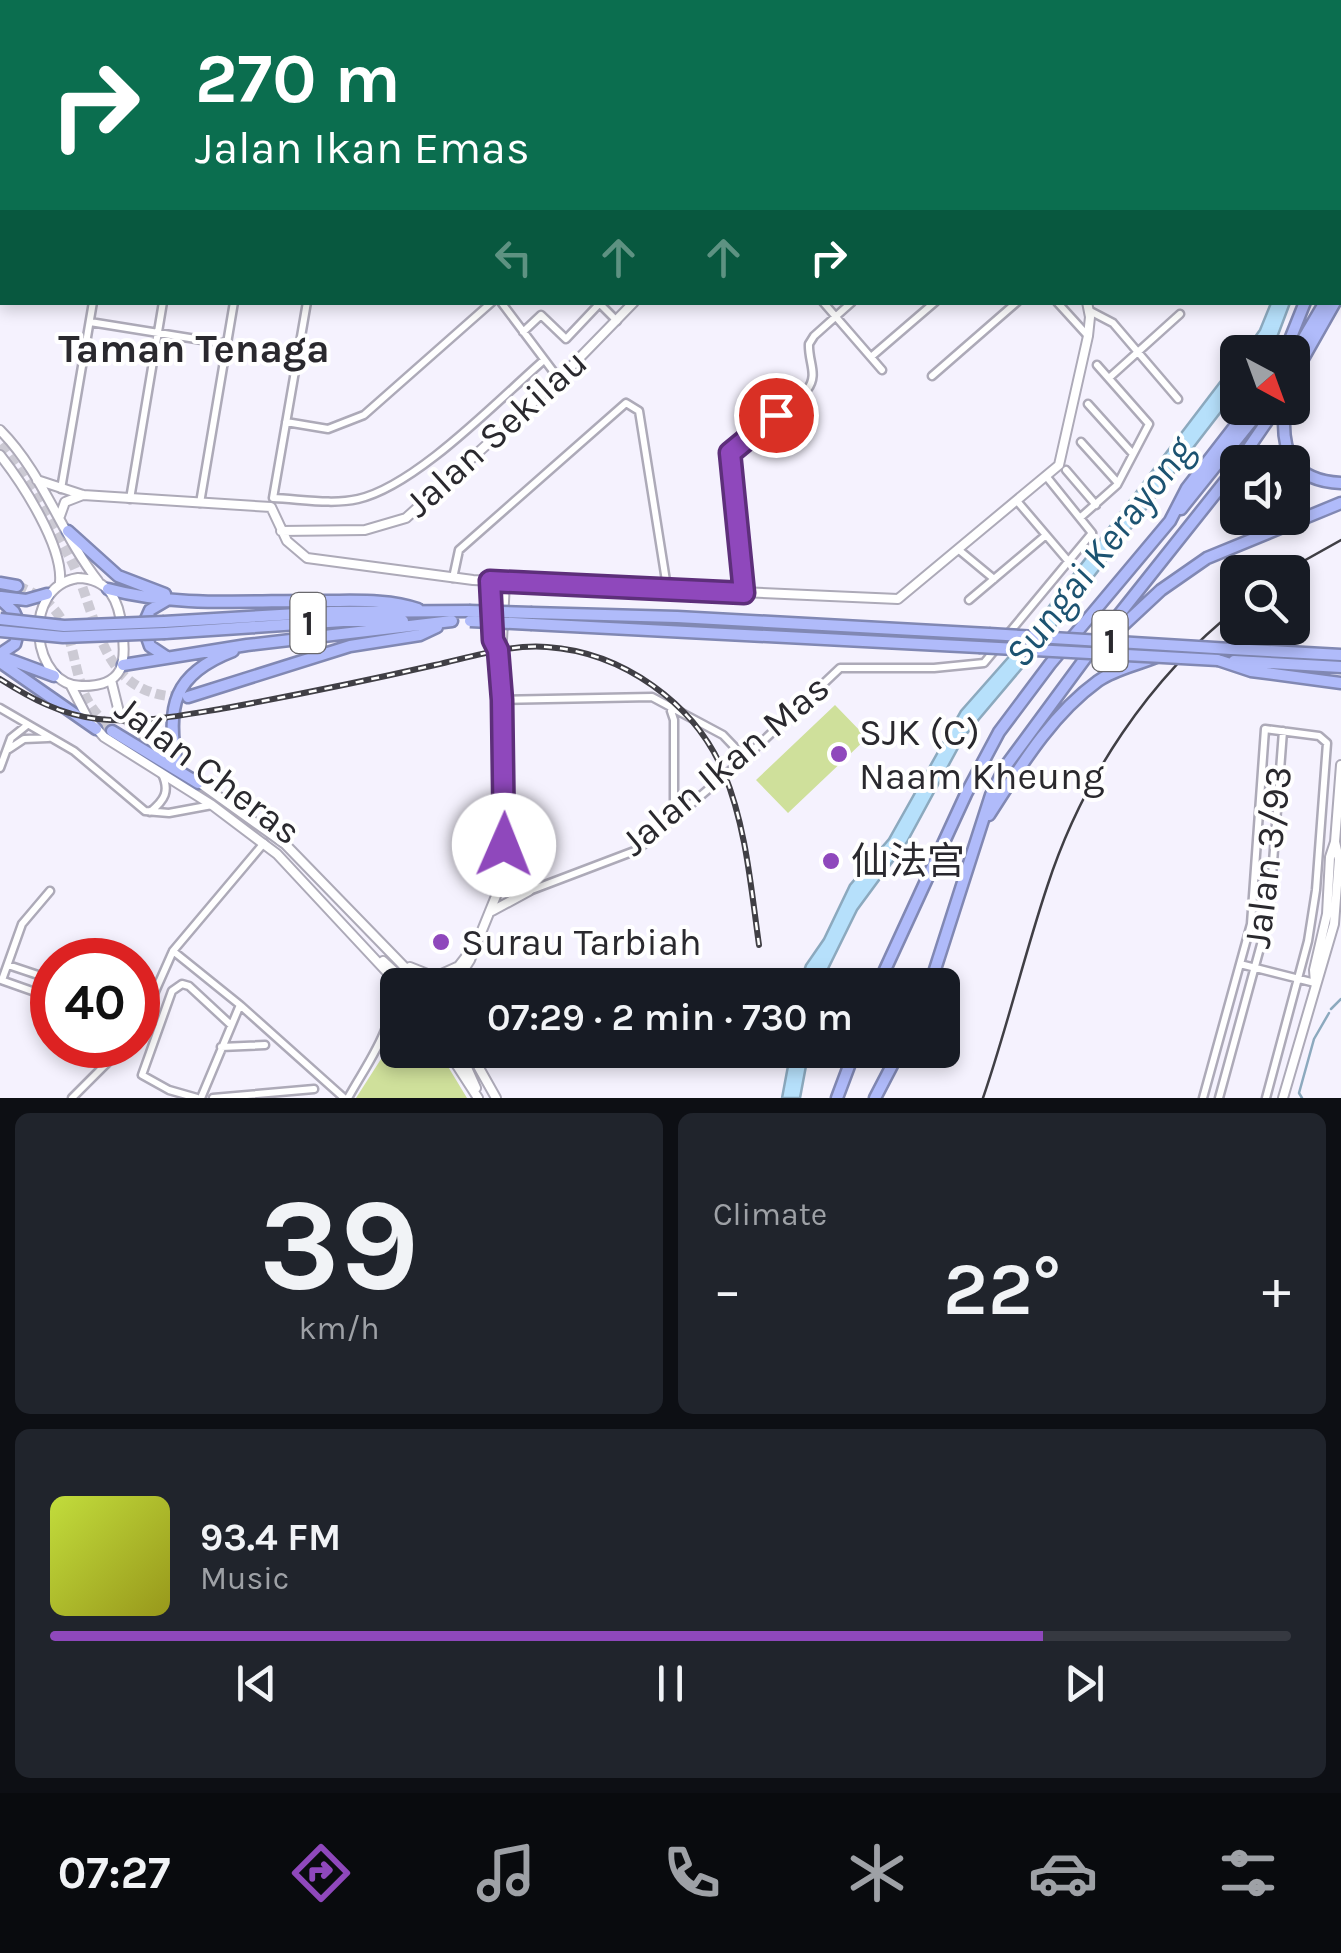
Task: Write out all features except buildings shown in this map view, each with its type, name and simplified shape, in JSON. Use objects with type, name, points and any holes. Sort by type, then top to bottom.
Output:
[{"type":"highway","points":[[1291,335],[1303,305]]},
{"type":"highway","points":[[1308,335],[1328,305]]},
{"type":"highway","points":[[1310,344],[1329,305]]},
{"type":"highway","points":[[1170,521],[1187,488],[1236,425]]},
{"type":"highway","points":[[886,968],[999,732],[1050,664],[1248,425]]},
{"type":"highway","points":[[1285,425],[1287,450],[1295,464],[1307,476],[1341,483]]},
{"type":"highway","points":[[935,968],[991,795],[1006,767],[1095,645],[1220,487]]},
{"type":"highway","points":[[1095,645],[1117,631],[1160,590],[1207,558],[1341,503]]},
{"type":"highway","points":[[64,523],[118,576],[185,600]]},
{"type":"highway","points":[[0,583],[17,586]]},
{"type":"highway","points":[[103,585],[136,596],[168,600],[354,601],[400,603],[418,609]]},
{"type":"highway","points":[[0,598],[26,600],[47,594]]},
{"type":"highway","points":[[0,598],[20,625],[15,644],[0,657]]},
{"type":"highway","points":[[166,656],[150,646],[143,626],[150,610],[168,600]]},
{"type":"highway","name":"1","points":[[418,609],[469,616],[1341,667]]},
{"type":"highway","name":"Jalan Cheras","points":[[0,631],[63,637],[418,609]]},
{"type":"highway","name":"1","points":[[452,621],[469,616]]},
{"type":"highway","name":"1","points":[[532,618],[675,617],[1341,654]]},
{"type":"highway","name":"Jalan Cheras","points":[[0,620],[64,626],[164,627],[452,621]]},
{"type":"highway","points":[[124,665],[166,656],[452,621]]},
{"type":"highway","points":[[188,697],[350,646],[420,635],[452,621]]},
{"type":"highway","points":[[177,765],[172,727],[178,692],[198,668],[248,645]]},
{"type":"highway","points":[[0,657],[54,676]]},
{"type":"highway","points":[[0,657],[96,728]]},
{"type":"highway","points":[[980,828],[1048,729],[1080,697],[1114,672],[1156,657]]},
{"type":"highway","points":[[1218,660],[1251,670],[1341,683]]},
{"type":"highway","points":[[112,731],[198,783]]},
{"type":"highway","points":[[837,1098],[848,1068]]},
{"type":"highway","points":[[874,1098],[890,1068]]},
{"type":"street","points":[[61,489],[92,305]]},
{"type":"street","points":[[130,499],[163,305]]},
{"type":"street","points":[[200,503],[234,305]]},
{"type":"street","points":[[306,305],[272,502],[281,531],[294,549],[307,558],[473,580],[898,599],[1063,458],[1088,336],[1087,305]]},
{"type":"street","points":[[286,422],[328,429],[364,415],[489,305]]},
{"type":"street","points":[[503,305],[559,379]]},
{"type":"street","points":[[523,332],[541,315],[566,338],[599,305]]},
{"type":"street","points":[[603,305],[617,320]]},
{"type":"street","name":"Jalan Sekilau","points":[[281,531],[365,530],[406,518],[559,379],[631,305]]},
{"type":"street","points":[[826,305],[882,370]]},
{"type":"street","points":[[744,593],[730,453],[807,390],[814,373],[809,344],[849,305]]},
{"type":"street","points":[[871,358],[932,305]]},
{"type":"street","points":[[932,376],[1014,305]]},
{"type":"street","points":[[1061,305],[1088,336]]},
{"type":"street","points":[[1087,305],[1113,323],[1178,399]]},
{"type":"street","points":[[1109,378],[1180,314]]},
{"type":"street","points":[[90,322],[227,344]]},
{"type":"street","points":[[38,480],[83,495],[200,503],[345,502],[362,498],[398,484],[544,360]]},
{"type":"street","points":[[1046,476],[1081,518],[1118,483],[1149,424],[1097,364]]},
{"type":"street","points":[[453,578],[459,550],[626,403],[638,411],[666,588]]},
{"type":"street","points":[[1088,404],[1133,454]]},
{"type":"street","points":[[0,430],[38,480],[84,563],[103,585],[120,608],[124,665],[110,680],[92,686],[70,686],[54,676],[46,664],[41,618],[47,594],[60,582],[78,578],[103,585]]},
{"type":"street","points":[[1081,442],[1118,483]]},
{"type":"street","points":[[0,455],[60,561],[60,582]]},
{"type":"street","points":[[1066,470],[1096,504]]},
{"type":"street","points":[[48,536],[58,533],[64,523],[65,502],[83,495]]},
{"type":"street","points":[[1016,501],[1069,562]]},
{"type":"street","name":"Jalan Ikan Mas","points":[[499,888],[539,886],[631,854],[745,758],[840,668],[984,663],[1092,533],[1081,518]]},
{"type":"street","points":[[969,600],[1046,535]]},
{"type":"street","points":[[959,550],[994,580]]},
{"type":"street","points":[[473,580],[491,598]]},
{"type":"street","points":[[465,968],[499,888],[505,824],[502,700],[490,581]]},
{"type":"street","points":[[498,650],[502,640],[504,582]]},
{"type":"street","points":[[503,598],[528,583]]},
{"type":"street","name":"Jalan Cheras","points":[[110,680],[119,712],[198,783],[285,844],[407,968]]},
{"type":"street","name":"Jalan Cheras","points":[[70,686],[96,728],[264,843],[385,968]]},
{"type":"street","points":[[502,700],[652,698],[723,735],[745,758]]},
{"type":"street","points":[[0,708],[74,751],[139,808],[150,813],[169,813],[212,805]]},
{"type":"street","points":[[670,709],[674,720],[674,819]]},
{"type":"street","points":[[0,768],[11,738],[28,725]]},
{"type":"street","name":"Jalan 3/93","points":[[1240,964],[1255,890],[1265,729],[1320,736],[1326,743],[1316,890],[1300,979],[1266,1098]]},
{"type":"street","name":"Jalan 3/93","points":[[1219,1098],[1270,904],[1283,731]]},
{"type":"street","points":[[8,750],[24,739],[52,738]]},
{"type":"street","points":[[1284,1098],[1315,983],[1314,970],[1335,910],[1341,765]]},
{"type":"street","points":[[150,813],[166,796],[162,774]]},
{"type":"street","points":[[160,980],[173,951],[264,843]]},
{"type":"street","points":[[488,913],[526,889],[512,880],[502,866]]},
{"type":"street","points":[[30,990],[1,979],[22,924],[50,891]]},
{"type":"street","points":[[398,958],[428,977],[447,974],[472,949]]},
{"type":"street","points":[[173,951],[346,1098],[380,1042]]},
{"type":"street","points":[[375,956],[393,968]]},
{"type":"street","points":[[1203,1098],[1240,964],[1315,983]]},
{"type":"street","points":[[8,965],[30,972]]},
{"type":"street","points":[[13,984],[17,968]]},
{"type":"street","points":[[231,1025],[189,986],[176,986],[142,1075],[169,1090],[199,1098],[240,1005]]},
{"type":"street","points":[[221,1047],[264,1045]]},
{"type":"street","points":[[72,1098],[103,1068]]},
{"type":"street","points":[[459,1068],[478,1098]]},
{"type":"street","points":[[468,1068],[478,1098]]},
{"type":"street","points":[[479,1068],[496,1098]]},
{"type":"street","points":[[213,1098],[314,1089]]},
{"type":"green space","points":[[835,705],[867,738],[788,813],[756,780]]},
{"type":"green space","points":[[380,1061],[380,1068],[449,1068],[467,1098],[356,1098]]},
{"type":"water","points":[[1270,305],[1289,305],[1278,335],[1256,335]]},
{"type":"water","name":"Sungai Kerayong","points":[[1220,382],[1220,413],[1034,654],[964,737],[907,842],[857,910],[828,968],[805,968],[850,885],[889,839],[961,711],[1021,643]]},
{"type":"water","points":[[788,1068],[806,1068],[800,1098],[782,1098]]},
{"type":"waterway","points":[[1331,1009],[1341,999]]},
{"type":"waterway","points":[[1302,1098],[1299,1093],[1314,1039],[1329,1013]]},
{"type":"tunnel","points":[[0,445],[70,558],[105,649],[117,668],[133,683],[154,693],[182,697]]},
{"type":"tunnel","points":[[17,586],[36,595],[59,616],[86,698],[112,731]]},
{"type":"tram line","points":[[1310,557],[1341,540]]},
{"type":"tram line","points":[[983,1098],[1047,887],[1079,808],[1122,733],[1148,699],[1220,624]]},
{"type":"railway","points":[[0,679],[71,714],[130,720],[226,708],[519,647],[575,651],[602,659],[653,686],[695,724],[711,748],[738,814],[759,945]]},
{"type":"place","name":"SJK (C) Naam Kheung","points":[[839,754]]},
{"type":"place","name":"仙法宫","points":[[831,861]]},
{"type":"place","name":"Surau Tarbiah","points":[[441,942]]},
{"type":"district","name":"Taman Tenaga","points":[[194,348]]},
{"type":"route","points":[[504,845],[502,700],[490,581],[744,593],[730,453],[776,415]]}]
